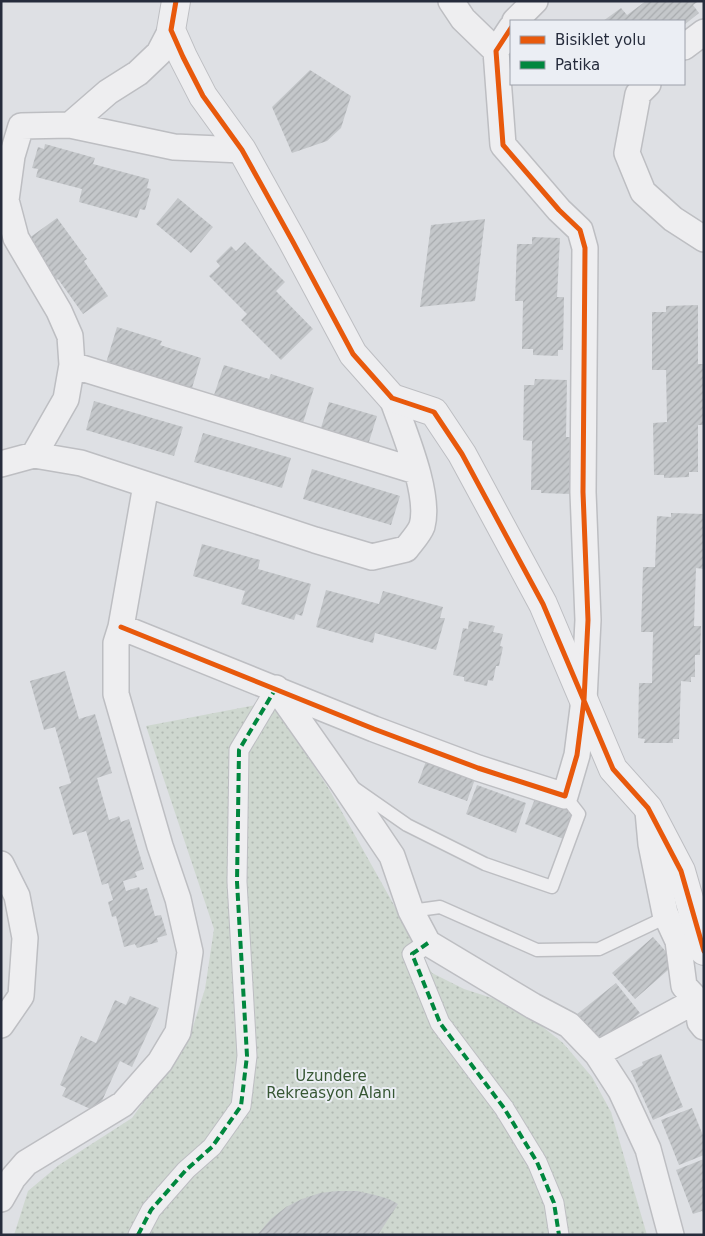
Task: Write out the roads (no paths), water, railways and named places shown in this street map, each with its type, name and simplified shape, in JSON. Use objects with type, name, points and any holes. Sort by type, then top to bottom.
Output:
[{"type":"street","points":[[70,125],[108,92],[138,73],[159,53],[171,30],[176,1]]},
{"type":"street","points":[[451,1],[463,19],[496,51]]},
{"type":"street","points":[[517,20],[535,1]]},
{"type":"street","points":[[1,464],[34,455],[81,464],[372,557],[406,549],[422,527],[423,502],[416,471],[408,441],[392,398],[352,354],[242,150],[203,96],[171,30]]},
{"type":"street","points":[[121,627],[374,729],[478,768],[565,796],[577,755],[584,700],[588,620],[583,492],[585,248],[580,230],[559,210],[503,145],[496,51],[510,30]]},
{"type":"street","points":[[685,46],[704,32]]},
{"type":"street","points":[[647,85],[638,94],[627,153],[643,192],[673,219],[704,239]]},
{"type":"street","points":[[34,455],[66,399],[72,365],[70,336],[59,310],[16,238],[6,200],[12,156],[21,126],[70,125],[174,148],[242,150]]},
{"type":"street","points":[[72,365],[416,471]]},
{"type":"street","points":[[392,398],[434,412],[462,454],[543,604],[613,769],[648,808],[682,871],[704,950]]},
{"type":"street","points":[[1,1199],[13,1178],[26,1163],[123,1104],[160,1062],[178,1032],[190,952],[178,899],[160,846],[116,694],[116,642],[121,627],[146,485]]},
{"type":"street","points":[[276,688],[392,856],[411,911],[428,943],[569,1025],[598,1054],[621,1090],[648,1149],[671,1235]]},
{"type":"street","points":[[138,1235],[151,1210],[186,1170],[212,1147],[241,1106],[247,1056],[237,882],[239,750],[276,688]]},
{"type":"street","points":[[648,808],[651,844],[665,913],[678,941],[684,986],[697,1000],[700,1022],[704,1028]]},
{"type":"street","points":[[1,864],[17,896],[25,938],[21,996],[1,1025]]},
{"type":"street","points":[[428,943],[412,954],[440,1023],[504,1108],[537,1162],[554,1203],[559,1235]]},
{"type":"street","points":[[598,1054],[697,1000]]},
{"type":"lane","points":[[340,779],[407,825],[484,864],[552,887],[579,814],[565,796]]},
{"type":"lane","points":[[411,911],[440,907],[537,950],[600,949],[656,922],[665,913]]},
{"type":"park label","name":"Uzundere Rekreasyon Alanı","points":[[331,1084]]}]
